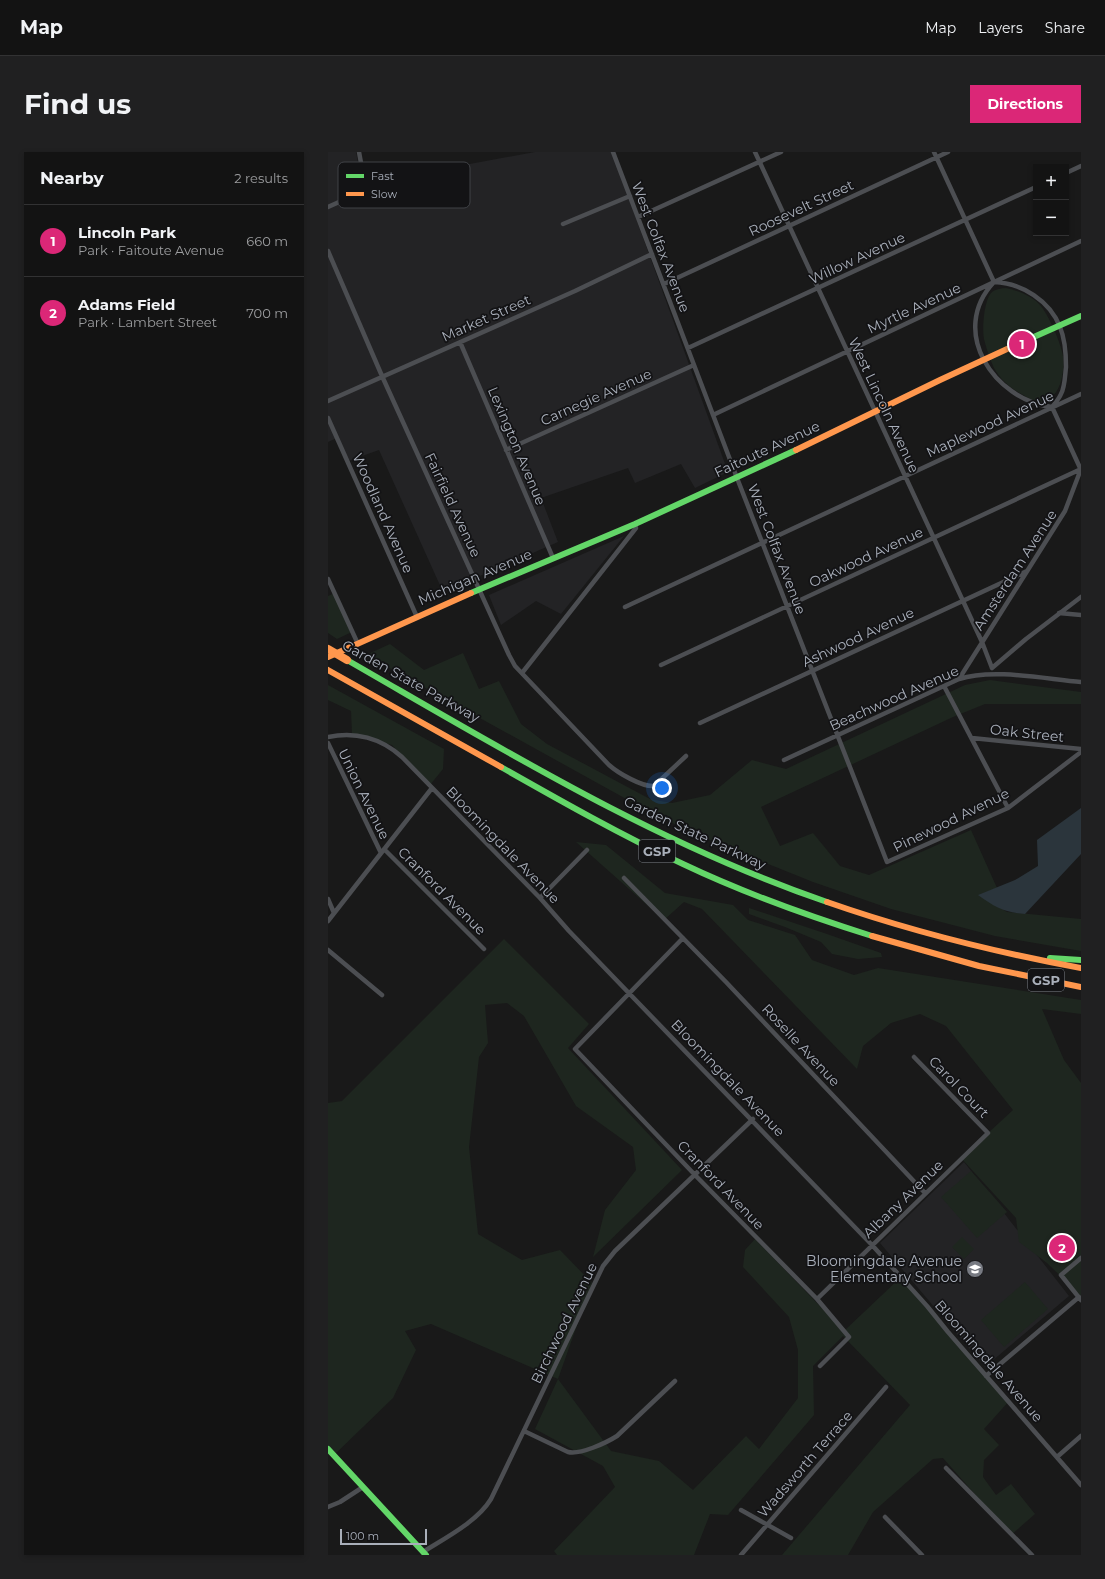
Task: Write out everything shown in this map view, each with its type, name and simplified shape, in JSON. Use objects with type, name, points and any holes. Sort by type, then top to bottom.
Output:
[{"type":"main road","name":"Faitoute Avenue","points":[[635,524],[737,478],[875,411],[1081,316]]},
{"type":"main road","name":"Michigan Avenue","points":[[328,657],[480,589],[635,524]]},
{"type":"main road","name":"Garden State Parkway","points":[[328,649],[593,799],[658,832],[717,859],[795,890],[874,918],[942,938],[1015,956],[1081,968]]},
{"type":"main road","name":"GSP","points":[[328,670],[608,826],[678,861],[729,884],[818,918],[908,947],[991,968],[1081,987]]},
{"type":"main road","points":[[1015,956],[1081,960]]},
{"type":"main road","points":[[328,1449],[424,1553]]},
{"type":"street","points":[[359,152],[361,162]]},
{"type":"street","name":"West Colfax Avenue","points":[[615,152],[630,196],[737,478],[887,862]]},
{"type":"street","name":"West Lincoln Avenue","points":[[755,152],[982,642],[992,668]]},
{"type":"street","points":[[638,217],[781,152]]},
{"type":"street","points":[[934,152],[994,282]]},
{"type":"street","name":"Roosevelt Street","points":[[664,284],[948,152]]},
{"type":"street","points":[[1069,172],[1081,166]]},
{"type":"street","name":"Willow Avenue","points":[[688,348],[1033,188]]},
{"type":"street","points":[[563,224],[630,196]]},
{"type":"street","points":[[328,207],[338,203]]},
{"type":"street","name":"Myrtle Avenue","points":[[713,415],[1081,241]]},
{"type":"street","name":"Fairfield Avenue","points":[[328,250],[382,376],[515,666],[609,765],[622,774],[645,785],[654,786],[686,756]]},
{"type":"street","name":"Market Street","points":[[328,401],[652,254]]},
{"type":"street","points":[[994,282],[1011,284],[1034,295],[1046,306],[1059,326],[1065,347],[1066,371],[1061,394],[1052,407]]},
{"type":"street","points":[[994,282],[982,300],[976,319],[976,339],[984,360],[997,379],[1015,394],[1032,403],[1052,407]]},
{"type":"street","name":"Lexington Avenue","points":[[460,342],[553,558]]},
{"type":"street","name":"Carnegie Avenue","points":[[506,450],[694,365]]},
{"type":"street","name":"Maplewood Avenue","points":[[625,607],[1081,394]]},
{"type":"street","points":[[1052,407],[1081,469]]},
{"type":"street","name":"Woodland Avenue","points":[[328,418],[417,617]]},
{"type":"street","name":"Oakwood Avenue","points":[[662,665],[1081,469]]},
{"type":"street","name":"Amsterdam Avenue","points":[[959,679],[1065,511],[1081,469]]},
{"type":"street","points":[[522,673],[636,528],[635,524]]},
{"type":"street","name":"Ashwood Avenue","points":[[700,723],[1027,571]]},
{"type":"street","points":[[328,579],[358,644]]},
{"type":"street","points":[[992,674],[992,668],[1059,613],[1081,597]]},
{"type":"street","points":[[1059,613],[1081,615]]},
{"type":"street","name":"Beachwood Avenue","points":[[784,760],[959,679],[974,675],[992,674],[1081,682]]},
{"type":"street","points":[[944,686],[1008,808]]},
{"type":"street","name":"Bloomingdale Avenue","points":[[328,737],[359,735],[382,743],[402,757],[540,898],[569,931],[753,1119],[872,1244],[928,1306],[986,1376],[1081,1485]]},
{"type":"street","name":"Oak Street","points":[[972,738],[1081,749]]},
{"type":"street","name":"Union Avenue","points":[[328,743],[382,851]]},
{"type":"street","name":"Pinewood Avenue","points":[[887,862],[1008,808],[1081,752]]},
{"type":"street","points":[[328,921],[432,788]]},
{"type":"street","points":[[540,898],[587,850]]},
{"type":"street","name":"Cranford Avenue","points":[[382,851],[484,949]]},
{"type":"street","name":"Roselle Avenue","points":[[624,878],[805,1064],[925,1194]]},
{"type":"street","points":[[328,899],[334,913]]},
{"type":"street","points":[[630,993],[683,938]]},
{"type":"street","points":[[328,950],[382,995]]},
{"type":"street","name":"Cranford Avenue","points":[[630,993],[575,1049],[695,1175],[817,1299],[850,1337],[820,1366]]},
{"type":"street","name":"Carol Court","points":[[914,1057],[988,1133]]},
{"type":"street","name":"Birchwood Avenue","points":[[424,1553],[486,1508],[491,1500],[603,1266],[615,1251],[753,1119]]},
{"type":"street","name":"Albany Avenue","points":[[817,1299],[988,1133]]},
{"type":"street","points":[[986,1376],[1080,1299],[1061,1274],[1081,1258]]},
{"type":"street","points":[[524,1431],[568,1452],[580,1452],[617,1436],[674,1381]]},
{"type":"street","name":"Wadsworth Terrace","points":[[741,1555],[886,1387]]},
{"type":"street","points":[[1057,1457],[1081,1436]]},
{"type":"street","points":[[946,1468],[1032,1555]]},
{"type":"street","points":[[328,1507],[340,1502],[363,1487]]},
{"type":"street","points":[[741,1510],[791,1538]]},
{"type":"street","points":[[885,1517],[922,1555]]},
{"type":"shaded area","points":[[328,152],[356,152],[358,162],[338,162],[338,208],[470,208],[470,164],[535,152],[612,152],[728,472],[695,488],[681,464],[635,483],[628,468],[541,498],[558,542],[443,592],[379,450],[348,461],[337,438],[328,442]]},
{"type":"shaded area","points":[[1006,288],[1015,290],[1032,298],[1043,308],[1054,328],[1060,344],[1063,356],[1061,382],[1055,394],[1045,401],[1037,402],[1008,385],[997,373],[988,354],[983,328],[985,307],[992,292]]},
{"type":"shaded area","points":[[624,536],[561,614],[536,601],[501,625],[489,595]]},
{"type":"shaded area","points":[[335,593],[354,631],[337,639],[328,633],[328,596]]},
{"type":"shaded area","points":[[390,644],[424,670],[463,653],[479,689],[499,681],[521,724],[547,744],[650,799],[672,803],[710,795],[752,760],[786,769],[965,685],[990,680],[1081,692],[1081,704],[985,704],[953,717],[761,807],[780,846],[813,833],[840,866],[869,875],[971,830],[997,888],[979,895],[1007,912],[1081,919],[1081,951],[995,936],[891,909],[813,882],[721,845],[657,816],[366,655]]},
{"type":"shaded area","points":[[328,685],[444,749],[443,769],[430,785],[392,745],[352,734],[351,711],[328,700]]},
{"type":"shaded area","points":[[1081,808],[1081,854],[1025,914],[1000,909],[978,895],[1015,880],[1038,866],[1037,840]]},
{"type":"shaded area","points":[[576,842],[606,845],[665,893],[733,905],[748,920],[795,935],[812,960],[854,975],[878,968],[1081,1000],[1081,1014],[1042,1009],[1064,1060],[1081,1083],[1081,1296],[1047,1263],[1019,1242],[1016,1218],[961,1158],[1013,1110],[946,1026],[920,1014],[891,1023],[863,1046],[857,1069],[702,909],[684,902],[664,920]]},
{"type":"shaded area","points":[[749,908],[881,953],[882,957],[858,959],[832,954],[821,942],[749,914]]},
{"type":"shaded area","points":[[504,939],[589,1024],[568,1048],[682,1170],[593,1257],[605,1210],[636,1170],[633,1147],[576,1106],[524,1016],[507,1003],[485,1005],[488,1043],[479,1057],[469,1147],[478,1234],[522,1260],[560,1250],[592,1283],[558,1379],[431,1324],[405,1331],[416,1350],[393,1398],[333,1456],[328,1451],[328,1103],[342,1101]]},
{"type":"shaded area","name":"Bloomingdale Avenue Elementary School","points":[[964,1162],[1069,1296],[985,1367],[880,1243]]},
{"type":"shaded area","points":[[971,1171],[1007,1212],[977,1238],[941,1197]]},
{"type":"shaded area","points":[[962,1237],[974,1249],[964,1259],[952,1247]]},
{"type":"shaded area","points":[[755,1239],[844,1331],[900,1278],[1010,1400],[984,1429],[999,1445],[984,1460],[983,1477],[996,1495],[1011,1484],[1035,1514],[1011,1535],[943,1458],[933,1459],[873,1512],[848,1555],[782,1555],[910,1405],[843,1336],[813,1366],[814,1415],[728,1515],[710,1514],[694,1555],[557,1555],[554,1551],[615,1487],[603,1466],[535,1429],[558,1379],[611,1451],[659,1461],[693,1490],[746,1436],[759,1449],[798,1398],[798,1350],[789,1317],[743,1267],[745,1250]]},
{"type":"shaded area","points":[[1025,1282],[1048,1309],[1004,1347],[981,1320]]},
{"type":"traffic: fast","points":[[1018,344],[1081,316]]},
{"type":"traffic: fast","points":[[471,593],[635,524],[796,450]]},
{"type":"traffic: fast","points":[[347,660],[581,793],[702,852],[764,879],[827,902]]},
{"type":"traffic: fast","points":[[501,767],[614,830],[706,875],[776,903],[872,936]]},
{"type":"traffic: fast","points":[[1050,958],[1081,960]]},
{"type":"traffic: fast","points":[[328,1449],[426,1555]]},
{"type":"traffic: slow","points":[[796,450],[1018,344]]},
{"type":"traffic: slow","points":[[328,657],[471,593]]},
{"type":"traffic: slow","points":[[328,649],[347,660]]},
{"type":"traffic: slow","points":[[328,670],[501,767]]},
{"type":"traffic: slow","points":[[827,902],[858,913],[952,940],[1081,968]]},
{"type":"traffic: slow","points":[[872,936],[979,966],[1081,987]]},
{"type":"place","name":"Lincoln Park","points":[[1022,344]]},
{"type":"place","name":"Adams Field","points":[[1062,1248]]},
{"type":"place","name":"Bloomingdale Avenue Elementary School","points":[[975,1269]]}]
